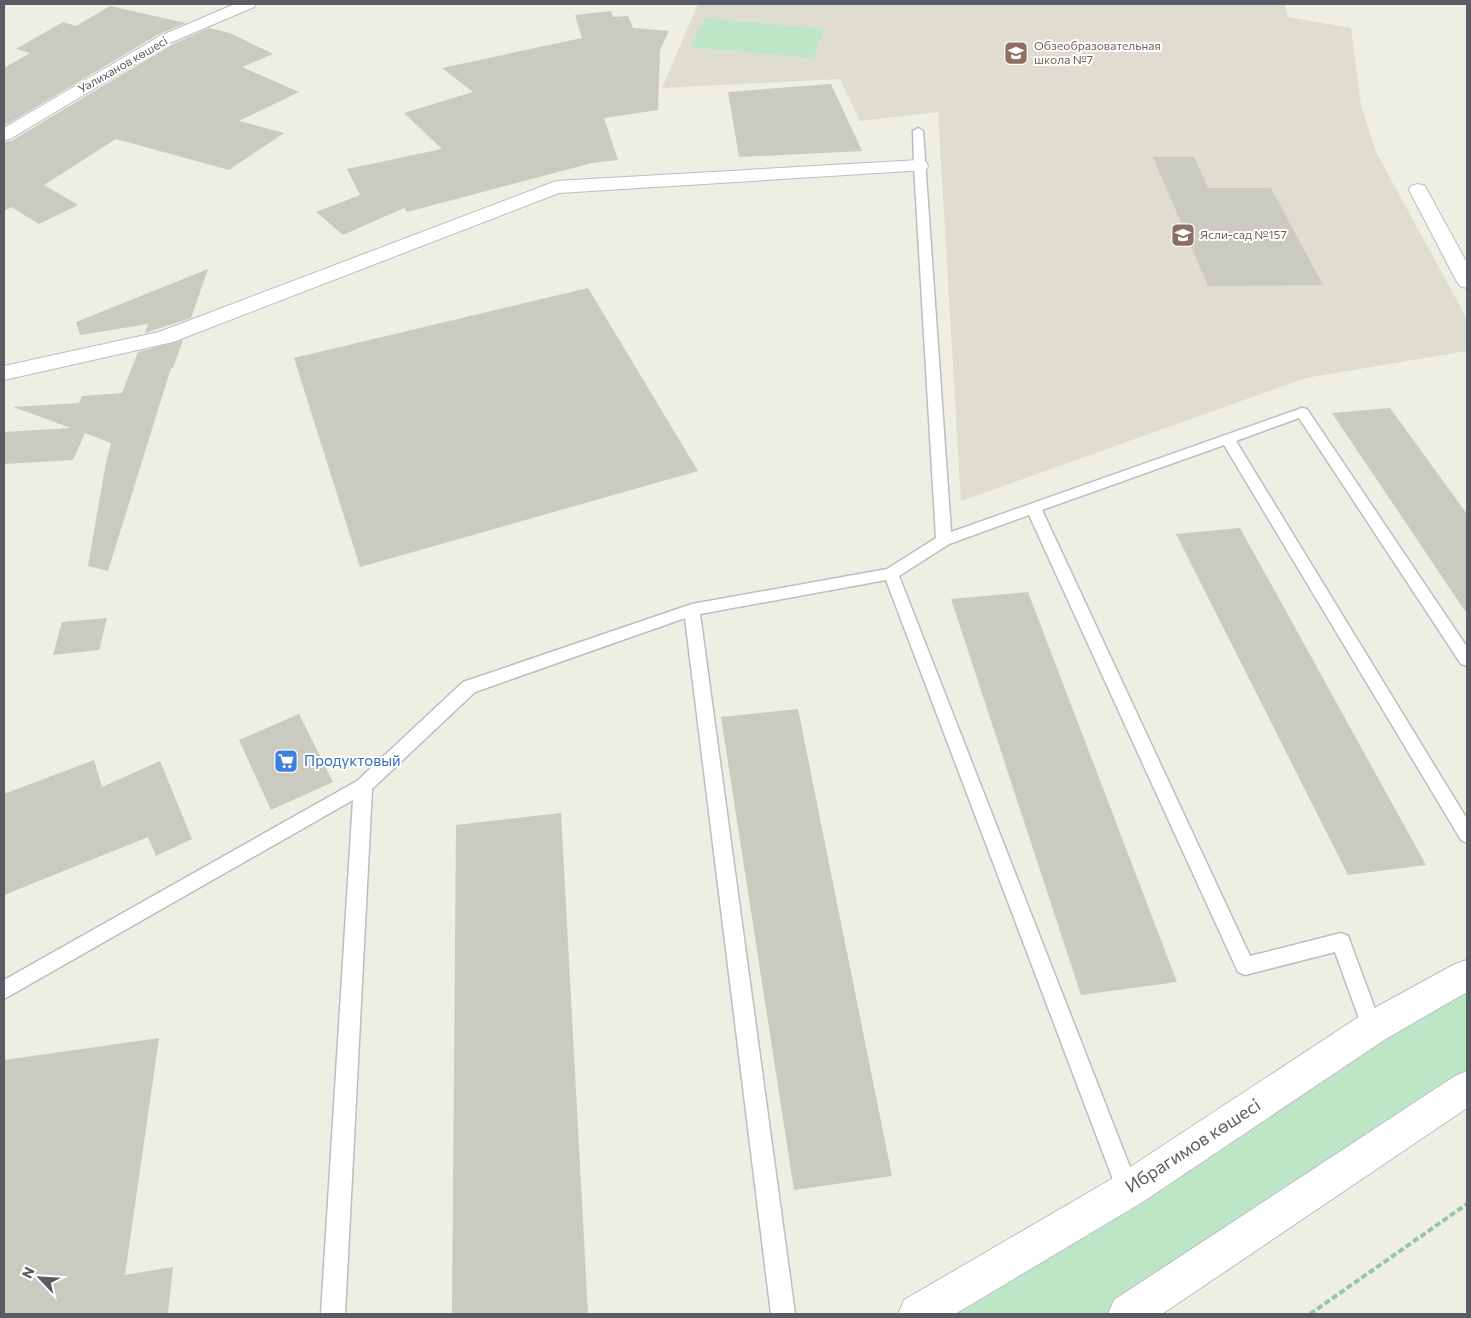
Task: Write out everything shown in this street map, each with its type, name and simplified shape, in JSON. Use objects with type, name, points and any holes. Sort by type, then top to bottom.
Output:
[{"type":"street","name":"Уәлиханов көшесі","points":[[4,135],[166,39],[248,4]]},
{"type":"street","points":[[4,373],[165,337],[556,187],[919,166]]},
{"type":"street","points":[[1418,190],[1467,282]]},
{"type":"street","name":"Ибрагимов көшесі","points":[[918,1314],[1128,1190],[1372,1028],[1467,976]]},
{"type":"street","points":[[1128,1314],[1467,1088]]},
{"type":"lane","points":[[918,131],[944,540]]},
{"type":"lane","points":[[4,990],[363,786],[469,687],[692,610],[892,574],[944,540],[1302,412],[1467,660]]},
{"type":"lane","points":[[1227,438],[1467,835]]},
{"type":"lane","points":[[1034,508],[1245,966],[1341,942],[1372,1028]]},
{"type":"lane","points":[[892,574],[1128,1190]]},
{"type":"lane","points":[[692,610],[783,1314]]},
{"type":"lane","points":[[333,1314],[363,786]]},
{"type":"path","points":[[1310,1314],[1467,1204]]},
{"type":"shaded area","name":"Ясли-сад №157","points":[[698,4],[1278,4],[1285,5],[1288,17],[1351,28],[1361,105],[1376,152],[1467,319],[1467,351],[1306,378],[961,501],[938,112],[860,121],[840,79],[662,88]]},
{"type":"green space","points":[[705,18],[824,29],[813,58],[690,47]]},
{"type":"green space","points":[[1467,986],[1467,1077],[1109,1314],[947,1314],[1146,1193]]},
{"type":"building","points":[[110,6],[186,23],[159,34],[4,126],[4,68],[30,53],[16,49],[63,22],[76,26]]},
{"type":"building","points":[[611,11],[613,17],[628,16],[633,28],[669,31],[660,50],[658,110],[604,118],[618,160],[592,163],[407,212],[404,208],[343,235],[316,212],[360,195],[347,169],[442,149],[404,113],[473,92],[442,68],[582,38],[575,15]]},
{"type":"building","points":[[209,28],[230,33],[273,54],[242,67],[299,92],[239,121],[284,133],[229,170],[116,139],[44,185],[78,205],[39,224],[11,207],[4,211],[4,142],[11,141],[173,44]]},
{"type":"building","points":[[831,84],[862,151],[739,157],[728,92]]},
{"type":"building","points":[[1153,157],[1194,157],[1208,188],[1271,188],[1323,285],[1208,286]]},
{"type":"building","points":[[208,269],[191,318],[145,333],[148,324],[80,335],[76,322]]},
{"type":"building","points":[[588,288],[698,471],[360,567],[294,358]]},
{"type":"building","points":[[183,340],[173,368],[171,368],[108,571],[88,566],[111,443],[85,433],[73,460],[4,464],[4,432],[71,428],[13,407],[79,403],[82,396],[122,393],[138,352]]},
{"type":"building","points":[[1390,408],[1467,514],[1467,614],[1332,413]]},
{"type":"building","points":[[1240,528],[1426,865],[1348,875],[1176,534]]},
{"type":"building","points":[[1028,592],[1177,982],[1081,995],[951,599]]},
{"type":"building","points":[[107,618],[99,650],[53,655],[62,622]]},
{"type":"building","points":[[798,709],[892,1176],[794,1190],[721,717]]},
{"type":"building","name":"Продуктовый","points":[[299,714],[333,782],[271,810],[239,740]]},
{"type":"building","points":[[94,760],[102,787],[160,761],[192,839],[156,856],[148,837],[4,895],[4,794]]},
{"type":"building","points":[[561,813],[588,1314],[452,1314],[456,825]]},
{"type":"building","points":[[159,1038],[125,1275],[173,1267],[168,1314],[4,1314],[4,1060]]},
{"type":"place","name":"Обзеобразовательная школа №7","points":[[1016,53]]},
{"type":"place","name":"Ясли-сад №157","points":[[1183,235]]},
{"type":"place","name":"Продуктовый","points":[[286,761]]}]
